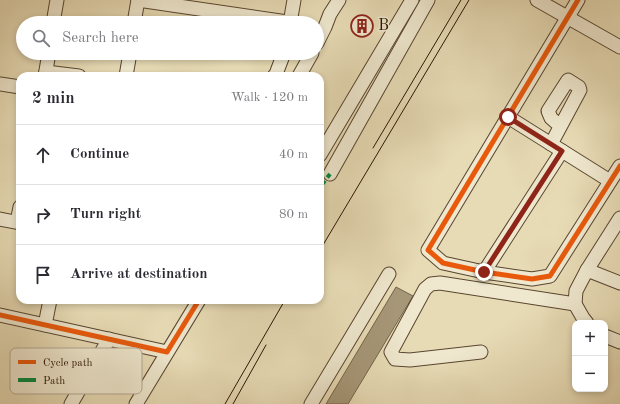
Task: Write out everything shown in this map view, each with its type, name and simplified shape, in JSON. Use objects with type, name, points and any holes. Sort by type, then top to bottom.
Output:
[{"type":"street","points":[[54,16],[57,0]]},
{"type":"street","points":[[135,16],[138,0],[215,6],[260,16]]},
{"type":"street","points":[[292,16],[294,0]]},
{"type":"street","points":[[330,14],[332,0]]},
{"type":"street","points":[[324,23],[339,0]]},
{"type":"street","points":[[324,148],[412,0]]},
{"type":"street","points":[[330,174],[428,0]]},
{"type":"street","points":[[537,0],[620,47]]},
{"type":"street","points":[[578,0],[428,250],[443,263],[484,272],[532,279],[550,276],[620,166]]},
{"type":"street","points":[[46,72],[48,60]]},
{"type":"street","points":[[127,72],[129,60]]},
{"type":"street","points":[[277,72],[281,60]]},
{"type":"street","points":[[301,72],[308,60]]},
{"type":"street","points":[[0,84],[16,86]]},
{"type":"street","points":[[508,117],[610,182]]},
{"type":"street","points":[[484,272],[556,147],[560,126]]},
{"type":"street","points":[[0,219],[16,223]]},
{"type":"street","points":[[584,320],[575,304],[576,291],[587,270],[619,220]]},
{"type":"street","points":[[587,270],[620,283]]},
{"type":"street","points":[[311,404],[389,274]]},
{"type":"street","points":[[481,352],[410,360],[395,359],[391,352],[425,289],[431,284],[440,282],[575,304]]},
{"type":"street","points":[[45,325],[49,304]]},
{"type":"street","points":[[142,394],[196,304]]},
{"type":"street","points":[[0,315],[167,352]]},
{"type":"street","points":[[608,337],[620,342]]},
{"type":"street","points":[[104,348],[109,339]]},
{"type":"street","points":[[71,404],[77,394]]},
{"type":"street","points":[[136,404],[142,394]]},
{"type":"shaded area","points":[[396,287],[413,296],[348,404],[326,404]]},
{"type":"tram line","points":[[373,148],[461,0]]},
{"type":"tram line","points":[[324,243],[469,0]]},
{"type":"tram line","points":[[225,404],[283,304]]},
{"type":"tram line","points":[[233,404],[266,345]]},
{"type":"marked path","points":[[324,182],[330,174]]},
{"type":"cycle path","points":[[578,0],[428,250],[443,263],[484,272],[532,279],[550,276],[620,166]]},
{"type":"cycle path","points":[[0,315],[167,352],[197,304]]},
{"type":"place","name":"B","points":[[362,26]]},
{"type":"route","points":[[484,272],[562,151],[508,117]]}]
